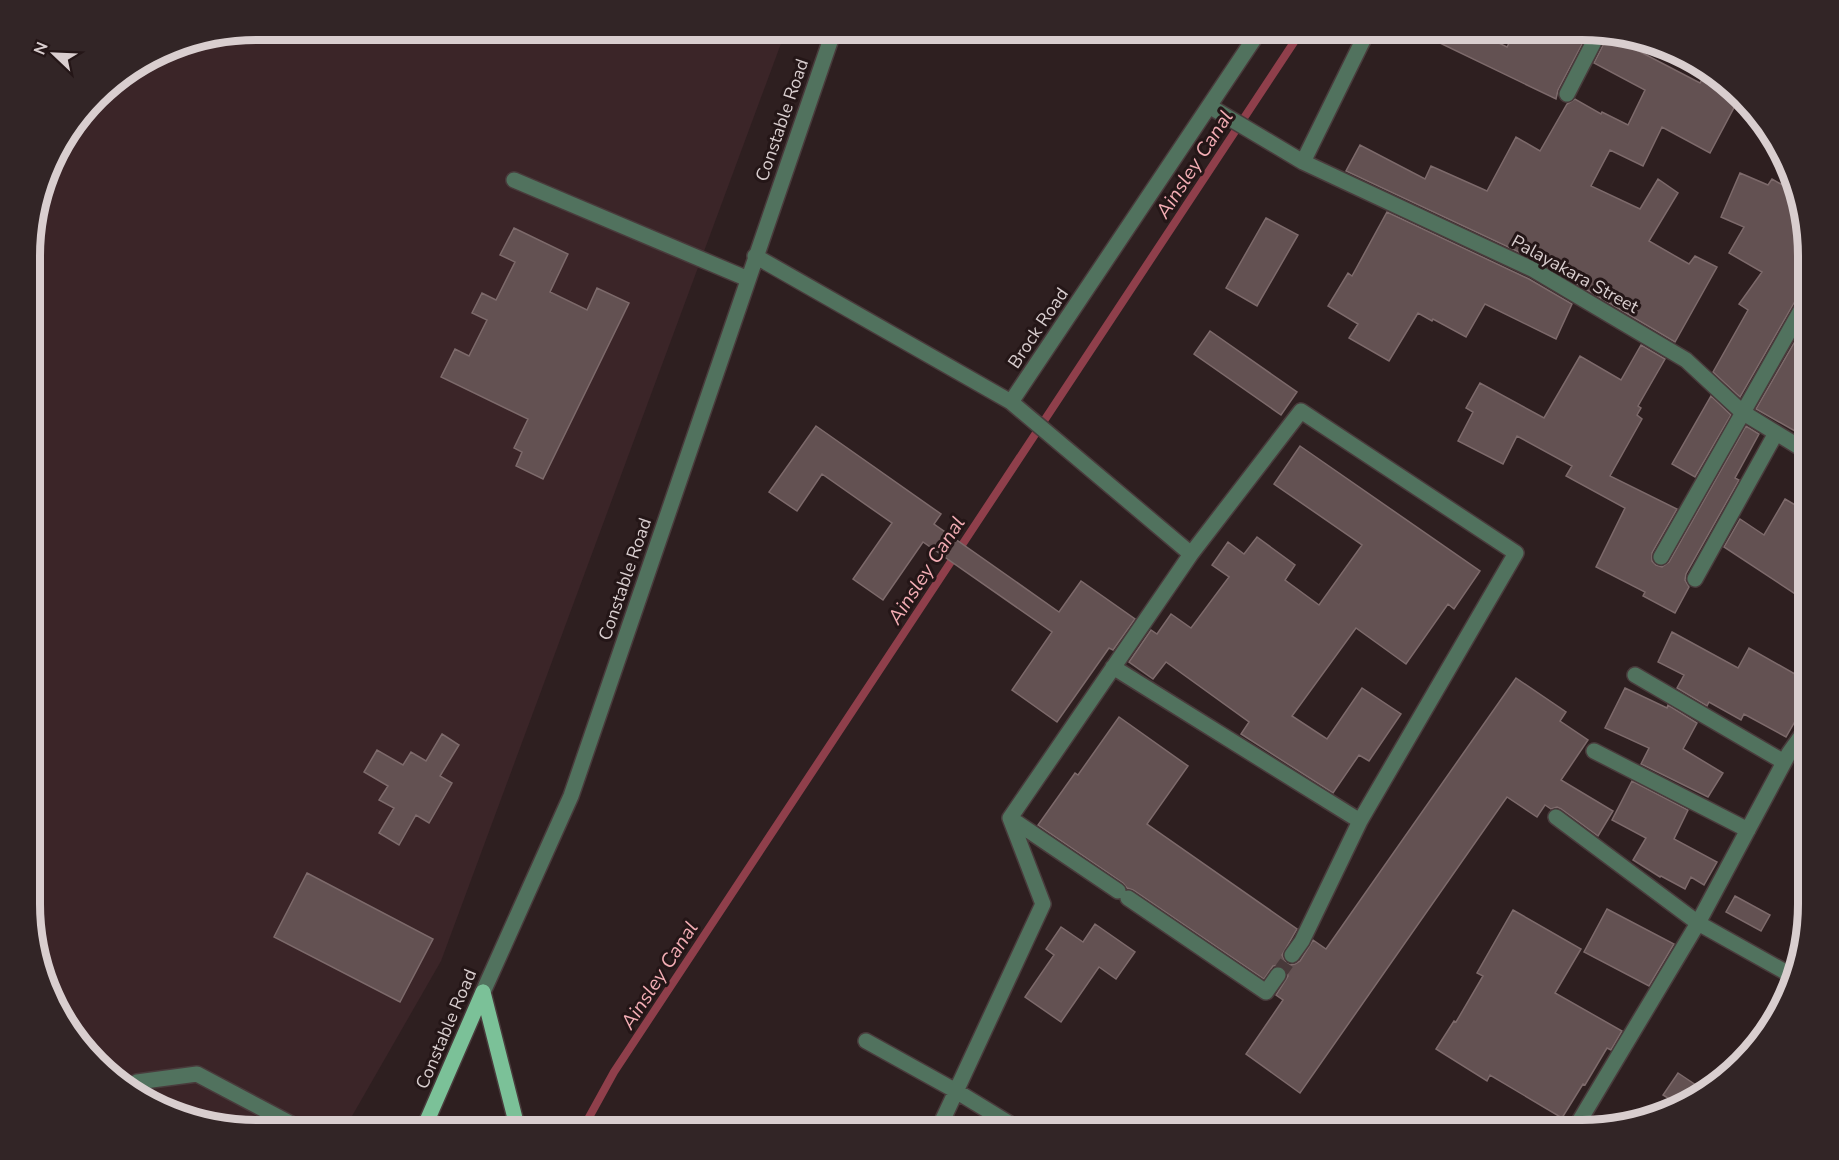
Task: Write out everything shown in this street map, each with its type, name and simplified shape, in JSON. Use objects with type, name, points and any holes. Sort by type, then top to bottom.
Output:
[{"type":"main road","name":"Constable Road","points":[[427,1120],[483,992]]},
{"type":"main road","points":[[483,992],[515,1120]]},
{"type":"street","name":"Constable Road","points":[[483,992],[571,796],[831,40]]},
{"type":"street","name":"Brock Road","points":[[1011,402],[1253,40]]},
{"type":"street","points":[[1303,162],[1363,40]]},
{"type":"street","points":[[1567,94],[1594,41]]},
{"type":"street","name":"Palayakara Street","points":[[1209,106],[1303,162],[1534,270],[1686,360],[1742,412],[1798,446]]},
{"type":"street","points":[[514,180],[748,279]]},
{"type":"street","points":[[755,256],[1011,402],[1191,554]]},
{"type":"street","points":[[1661,557],[1798,316]]},
{"type":"street","points":[[1010,818],[1191,554],[1301,411],[1516,553],[1360,821],[1302,941],[1292,955]]},
{"type":"street","points":[[1695,579],[1776,433]]},
{"type":"street","points":[[1113,667],[1360,821]]},
{"type":"street","points":[[1635,675],[1784,762]]},
{"type":"street","points":[[1580,1120],[1698,923],[1784,762],[1798,741]]},
{"type":"street","points":[[1594,750],[1748,830]]},
{"type":"street","points":[[1556,817],[1698,923],[1787,973]]},
{"type":"street","points":[[1010,818],[1266,992],[1278,975]]},
{"type":"street","points":[[943,1120],[1043,904],[1010,818]]},
{"type":"street","points":[[866,1041],[1004,1120]]},
{"type":"street","points":[[136,1083],[197,1074],[284,1120]]},
{"type":"shaded area","points":[[256,40],[782,40],[441,961],[350,1120],[228,1118],[174,1103],[148,1091],[114,1066],[94,1046],[69,1012],[48,960],[42,932],[40,904],[40,256],[42,228],[52,187],[69,148],[77,136],[114,94],[148,69],[174,57],[228,42]]},
{"type":"building","points":[[1434,40],[1493,40],[1507,47],[1510,40],[1584,40],[1558,90],[1556,99]]},
{"type":"building","points":[[1605,42],[1629,46],[1700,83],[1703,77],[1736,105],[1710,153],[1662,127],[1643,166],[1610,150],[1591,186],[1640,209],[1658,179],[1678,193],[1649,241],[1689,264],[1695,256],[1717,267],[1675,342],[1538,261],[1346,171],[1360,145],[1425,179],[1431,166],[1487,191],[1516,137],[1540,151],[1567,104],[1575,99],[1601,114],[1602,112],[1628,125],[1645,90],[1594,63]]},
{"type":"building","points":[[1740,173],[1768,185],[1772,179],[1787,188],[1797,228],[1798,296],[1740,397],[1713,372],[1748,310],[1739,304],[1762,272],[1729,253],[1744,227],[1721,217]]},
{"type":"building","points":[[1387,212],[1529,279],[1572,304],[1556,339],[1485,304],[1466,337],[1418,313],[1389,361],[1349,338],[1358,324],[1328,306],[1348,273],[1352,276]]},
{"type":"building","points":[[1266,218],[1298,235],[1257,306],[1226,288]]},
{"type":"building","points":[[514,228],[568,254],[550,292],[587,310],[597,288],[629,303],[543,479],[516,466],[522,452],[514,448],[528,419],[441,377],[455,349],[469,356],[487,320],[472,313],[482,293],[496,300],[515,262],[500,255]]},
{"type":"building","points":[[1210,331],[1297,392],[1281,415],[1194,354]]},
{"type":"building","points":[[1798,336],[1798,433],[1756,409]]},
{"type":"building","points":[[1641,345],[1665,359],[1638,406],[1641,408],[1637,415],[1642,419],[1610,476],[1677,509],[1652,553],[1652,561],[1656,565],[1662,567],[1669,562],[1746,426],[1759,434],[1735,478],[1739,480],[1686,574],[1685,580],[1689,587],[1675,613],[1643,596],[1645,592],[1596,567],[1625,508],[1566,476],[1572,466],[1517,436],[1503,464],[1458,441],[1473,412],[1466,408],[1480,383],[1544,418],[1580,356],[1621,380]]},
{"type":"building","points":[[1711,396],[1731,415],[1695,477],[1672,464]]},
{"type":"building","points":[[816,426],[941,514],[934,524],[1059,612],[1081,581],[1135,619],[1113,650],[1109,648],[1057,722],[1012,690],[1052,632],[923,542],[883,600],[853,579],[892,523],[822,474],[797,511],[769,492]]},
{"type":"building","points":[[1300,446],[1480,571],[1454,609],[1448,604],[1406,664],[1356,628],[1292,716],[1327,739],[1362,688],[1401,714],[1369,761],[1359,755],[1333,793],[1241,734],[1249,722],[1166,662],[1153,679],[1129,662],[1151,630],[1157,634],[1171,614],[1191,628],[1229,577],[1212,565],[1228,542],[1244,554],[1257,537],[1295,565],[1285,580],[1319,605],[1362,545],[1274,484]]},
{"type":"building","points":[[1785,499],[1798,507],[1798,596],[1724,547],[1740,519],[1764,535]]},
{"type":"building","points":[[1672,632],[1738,668],[1749,648],[1798,676],[1798,716],[1786,737],[1744,714],[1741,720],[1709,702],[1707,706],[1677,688],[1684,675],[1658,662]]},
{"type":"building","points":[[1516,678],[1566,712],[1560,721],[1588,740],[1561,780],[1613,811],[1598,836],[1557,807],[1551,809],[1545,805],[1537,817],[1507,797],[1300,1093],[1246,1054],[1283,1000],[1276,995],[1288,976],[1284,967],[1273,966],[1264,979],[1127,888],[1038,825],[1075,773],[1078,775],[1119,717],[1188,766],[1147,824],[1297,929],[1282,955],[1286,963],[1295,964],[1300,961],[1313,940],[1326,949]]},
{"type":"building","points":[[1625,688],[1667,708],[1668,705],[1697,723],[1683,749],[1723,773],[1708,797],[1641,764],[1649,748],[1605,728]]},
{"type":"building","points":[[442,734],[459,745],[440,776],[452,783],[429,823],[416,815],[399,845],[379,833],[394,808],[379,800],[388,786],[364,772],[377,750],[403,765],[411,752],[426,761]]},
{"type":"building","points":[[1632,781],[1688,810],[1674,839],[1717,862],[1704,885],[1691,877],[1685,889],[1633,860],[1646,838],[1612,820]]},
{"type":"building","points":[[307,873],[433,939],[400,1002],[274,937]]},
{"type":"building","points":[[1735,896],[1770,915],[1761,931],[1726,912]]},
{"type":"building","points":[[1607,909],[1674,944],[1649,986],[1584,952]]},
{"type":"building","points":[[1513,910],[1581,949],[1555,993],[1622,1031],[1611,1050],[1607,1048],[1562,1118],[1490,1075],[1487,1081],[1436,1049],[1454,1021],[1456,1022],[1483,976],[1477,973]]},
{"type":"building","points":[[1095,924],[1135,952],[1116,979],[1099,967],[1061,1022],[1025,997],[1054,955],[1046,949],[1061,927],[1083,942]]},
{"type":"building","points":[[1678,1073],[1698,1086],[1671,1100],[1663,1095]]},
{"type":"waterway","name":"Ainsley Canal","points":[[588,1120],[614,1072],[1295,40]]},
{"type":"tunnel","points":[[1278,975],[1292,955]]}]
